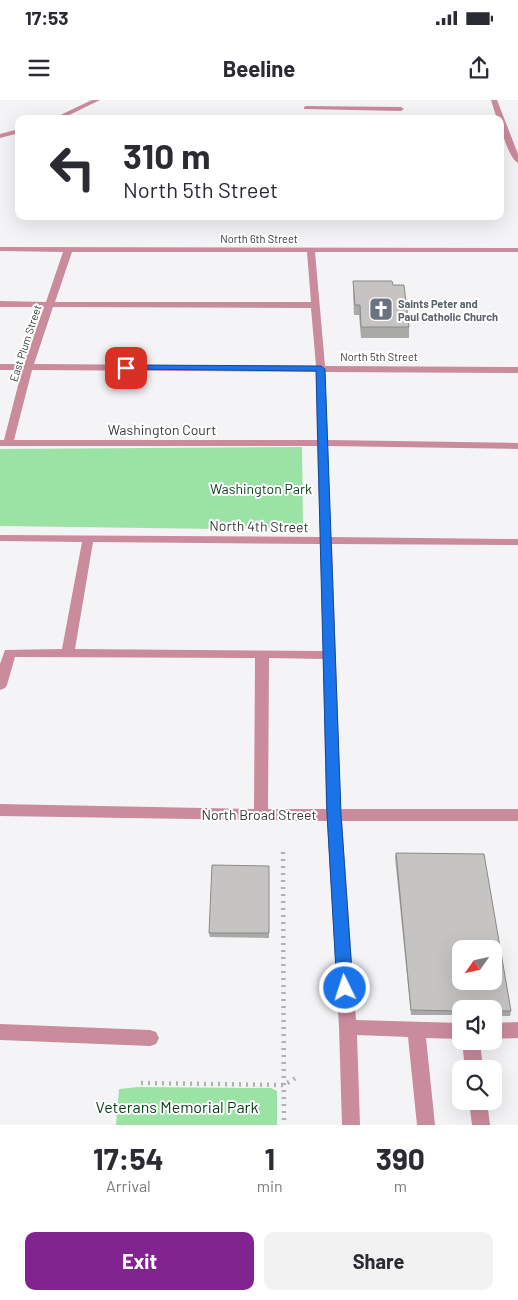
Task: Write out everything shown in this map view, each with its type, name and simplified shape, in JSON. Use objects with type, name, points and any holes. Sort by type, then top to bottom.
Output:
[{"type":"street","points":[[64,115],[97,100]]},
{"type":"street","points":[[305,100],[306,111],[401,109]]},
{"type":"street","points":[[494,100],[499,115]]},
{"type":"street","points":[[504,128],[518,161]]},
{"type":"street","points":[[0,136],[15,132]]},
{"type":"street","points":[[504,142],[509,142]]},
{"type":"street","name":"North 6th Street","points":[[0,249],[518,250]]},
{"type":"street","name":"East Plum Street","points":[[4,443],[68,250]]},
{"type":"street","points":[[311,250],[321,369],[334,814],[348,1027],[351,1125]]},
{"type":"street","points":[[0,304],[316,305]]},
{"type":"street","name":"North 5th Street","points":[[0,367],[518,370]]},
{"type":"street","name":"Washington Court","points":[[4,443],[323,443],[518,446]]},
{"type":"street","name":"North 4th Street","points":[[0,538],[518,542]]},
{"type":"street","points":[[68,653],[88,539]]},
{"type":"street","points":[[0,685],[5,652],[329,655]]},
{"type":"street","points":[[261,815],[262,654]]},
{"type":"street","name":"North Broad Street","points":[[0,810],[261,815],[518,815]]},
{"type":"street","points":[[348,1027],[452,1031]]},
{"type":"street","points":[[416,1029],[426,1125]]},
{"type":"street","points":[[502,1031],[518,1030]]},
{"type":"street","points":[[0,1032],[150,1038]]},
{"type":"street","points":[[479,1110],[481,1125]]},
{"type":"path","points":[[283,852],[284,1125]]},
{"type":"path","points":[[141,1083],[284,1085],[299,1076]]},
{"type":"green space","name":"Washington Park","points":[[302,447],[303,530],[0,526],[0,449]]},
{"type":"green space","name":"Veterans Memorial Park","points":[[138,1087],[271,1088],[277,1091],[277,1125],[116,1125],[119,1089]]},
{"type":"building","name":"Saints Peter and Paul Catholic Church","points":[[353,281],[392,281],[393,285],[404,285],[409,327],[361,327],[360,305],[355,305]]},
{"type":"building","points":[[396,853],[484,854],[499,940],[452,940],[452,990],[502,990],[502,959],[511,1011],[502,1011],[502,1000],[452,1000],[452,1011],[411,1010]]},
{"type":"building","points":[[212,865],[269,866],[269,933],[209,933]]},
{"type":"place","name":"Saints Peter and Paul Catholic Church","points":[[381,309]]},
{"type":"route","points":[[126,368],[321,369],[334,814],[345,988]]}]
